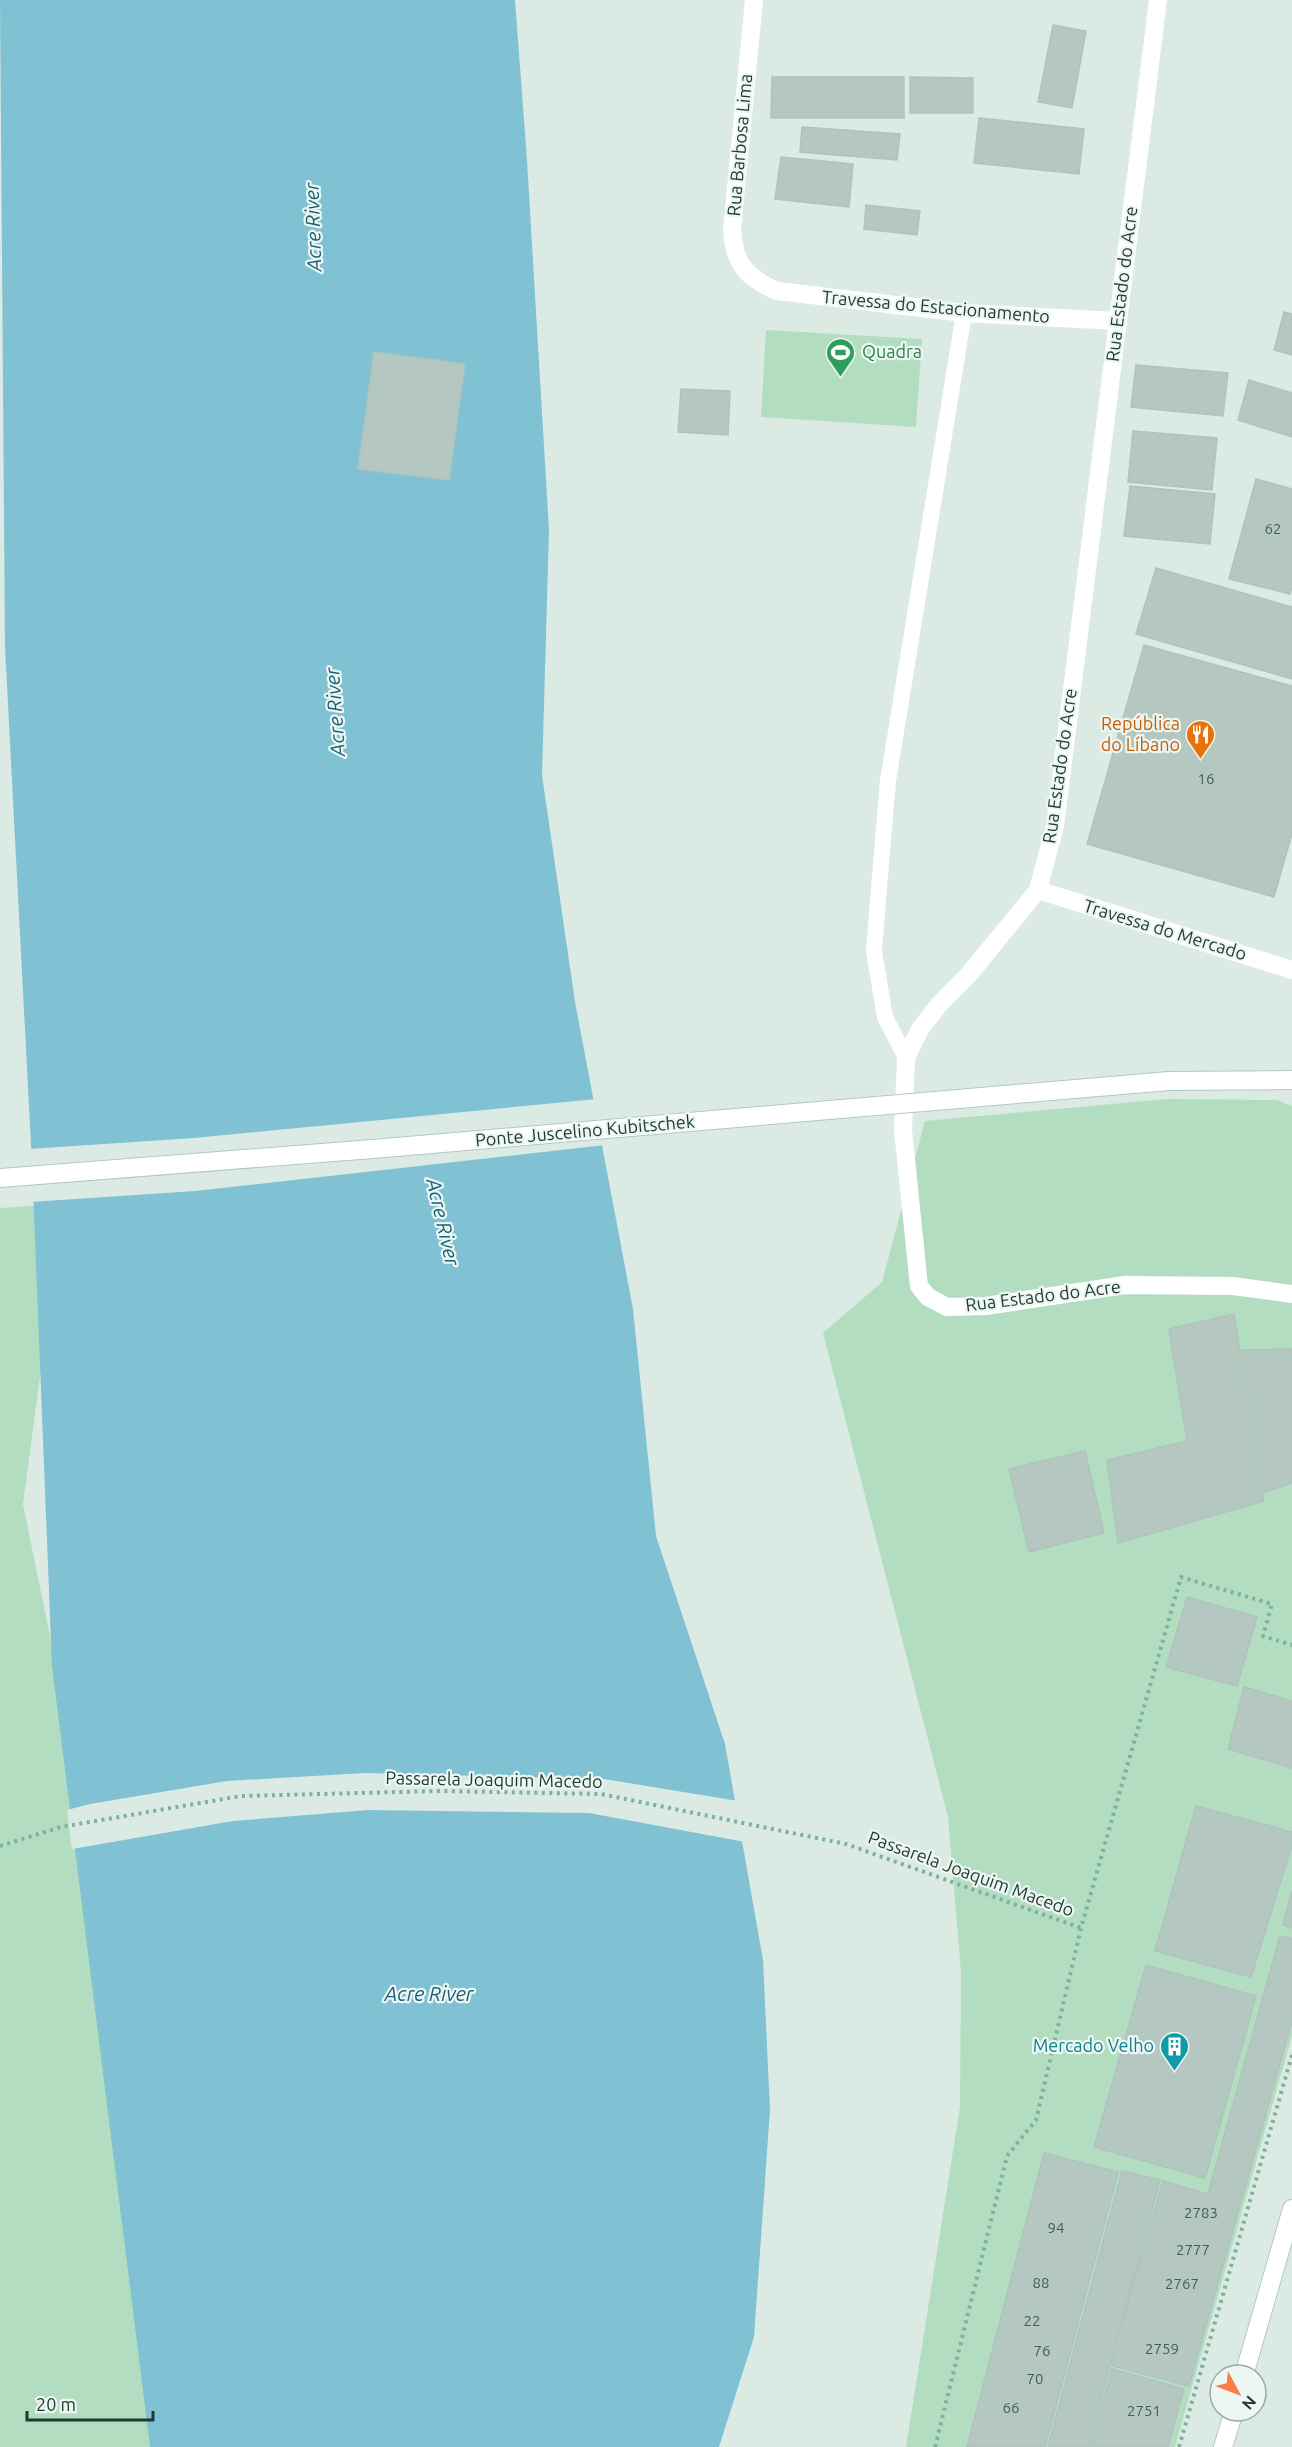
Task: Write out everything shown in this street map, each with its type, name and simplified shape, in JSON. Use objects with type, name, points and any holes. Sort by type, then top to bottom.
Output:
[{"type":"street","name":"Rua Barbosa Lima","points":[[754,0],[732,230],[733,250],[742,267],[756,282]]},
{"type":"street","name":"Rua Estado do Acre","points":[[1158,0],[1054,826],[1038,890],[970,973],[937,1006],[920,1029],[906,1058],[903,1130],[919,1286],[937,1302],[947,1307],[986,1306],[1125,1285],[1233,1286],[1292,1294]]},
{"type":"street","name":"Travessa do Estacionamento","points":[[756,282],[777,291],[964,313],[1117,321]]},
{"type":"street","name":"Travessa do Mercado","points":[[1038,890],[1292,970]]},
{"type":"street","name":"Ponte Juscelino Kubitschek","points":[[0,1178],[373,1149],[1169,1081],[1290,1081]]},
{"type":"street","points":[[1247,2363],[1292,2210]]},
{"type":"street","points":[[1223,2447],[1230,2423]]},
{"type":"lane","points":[[906,1058],[885,1017],[874,951],[888,781],[964,313]]},
{"type":"path","points":[[935,2447],[1007,2156],[1036,2120],[1081,1928],[1181,1577],[1272,1604],[1263,1636],[1292,1645]]},
{"type":"path","name":"Passarela Joaquim Macedo","points":[[0,1846],[61,1827],[241,1796],[438,1791],[601,1794],[846,1844],[1081,1928]]},
{"type":"path","points":[[1179,2447],[1292,2055]]},
{"type":"green space","name":"Quadra","points":[[766,330],[922,339],[916,427],[761,417]]},
{"type":"green space","points":[[1168,1099],[1277,1100],[1292,1106],[1292,2036],[1175,2447],[906,2447],[960,2107],[961,1972],[948,1817],[823,1333],[882,1282],[925,1121]]},
{"type":"green space","points":[[63,1204],[23,1504],[77,1769],[156,2447],[0,2447],[0,1208]]},
{"type":"water","name":"Acre River","points":[[0,0],[515,0],[549,530],[542,775],[575,1002],[633,1309],[656,1536],[725,1744],[763,1960],[770,2110],[754,2337],[719,2447],[150,2447],[52,1666],[32,1164],[5,647]]},
{"type":"pier","points":[[597,1099],[605,1145],[195,1191],[31,1202],[29,1149],[194,1138]]},
{"type":"pier","points":[[365,1773],[604,1779],[738,1801],[745,1842],[589,1813],[368,1810],[233,1821],[72,1849],[67,1810],[90,1804],[227,1781]]},
{"type":"building","points":[[1053,25],[1086,31],[1072,108],[1038,102]]},
{"type":"building","points":[[772,77],[904,77],[904,118],[771,118]]},
{"type":"building","points":[[910,77],[973,78],[973,113],[910,113]]},
{"type":"building","points":[[979,118],[1084,129],[1079,174],[974,163]]},
{"type":"building","points":[[802,127],[900,134],[897,160],[800,152]]},
{"type":"building","points":[[781,157],[853,164],[849,207],[775,199]]},
{"type":"building","points":[[866,205],[920,211],[917,235],[864,229]]},
{"type":"building","points":[[1284,312],[1292,314],[1292,355],[1274,350]]},
{"type":"building","points":[[374,352],[465,364],[449,480],[358,469]]},
{"type":"building","points":[[1136,365],[1228,373],[1223,416],[1131,407]]},
{"type":"building","points":[[1249,380],[1292,393],[1292,437],[1238,420]]},
{"type":"building","points":[[681,389],[730,391],[728,435],[678,432]]},
{"type":"building","points":[[1133,431],[1217,438],[1212,490],[1128,482]]},
{"type":"building","points":[[1256,479],[1292,489],[1292,587],[1290,594],[1229,579]]},
{"type":"building","points":[[1130,486],[1215,494],[1210,544],[1124,536]]},
{"type":"building","points":[[1156,568],[1292,607],[1292,679],[1136,634]]},
{"type":"building","name":"República do Líbano","points":[[1144,645],[1292,686],[1292,834],[1274,897],[1087,844]]},
{"type":"building","points":[[1234,1314],[1264,1501],[1118,1543],[1107,1460],[1187,1441],[1169,1329]]},
{"type":"building","points":[[1292,1349],[1292,1483],[1265,1492],[1242,1350]]},
{"type":"building","points":[[1085,1451],[1104,1533],[1029,1552],[1009,1469]]},
{"type":"building","points":[[1187,1597],[1257,1617],[1237,1686],[1166,1667]]},
{"type":"building","points":[[1244,1687],[1292,1701],[1292,1768],[1228,1749]]},
{"type":"building","points":[[1196,1806],[1292,1832],[1292,1845],[1251,1977],[1155,1951]]},
{"type":"building","points":[[1292,1891],[1292,1928],[1283,1925]]},
{"type":"building","points":[[1280,1936],[1292,1939],[1292,2021],[1189,2386],[1110,2365],[1163,2181],[1208,2194]]},
{"type":"building","name":"Mercado Velho","points":[[1146,1965],[1256,1996],[1205,2178],[1094,2147]]},
{"type":"building","points":[[1044,2153],[1118,2172],[1045,2447],[967,2447]]},
{"type":"building","points":[[1122,2171],[1160,2180],[1088,2447],[1048,2447]]},
{"type":"building","points":[[1112,2369],[1184,2389],[1168,2447],[1090,2447]]},
{"type":"place","name":"Quadra","points":[[841,378]]},
{"type":"place","name":"República do Líbano","points":[[1201,760]]},
{"type":"place","name":"Mercado Velho","points":[[1175,2072]]}]
